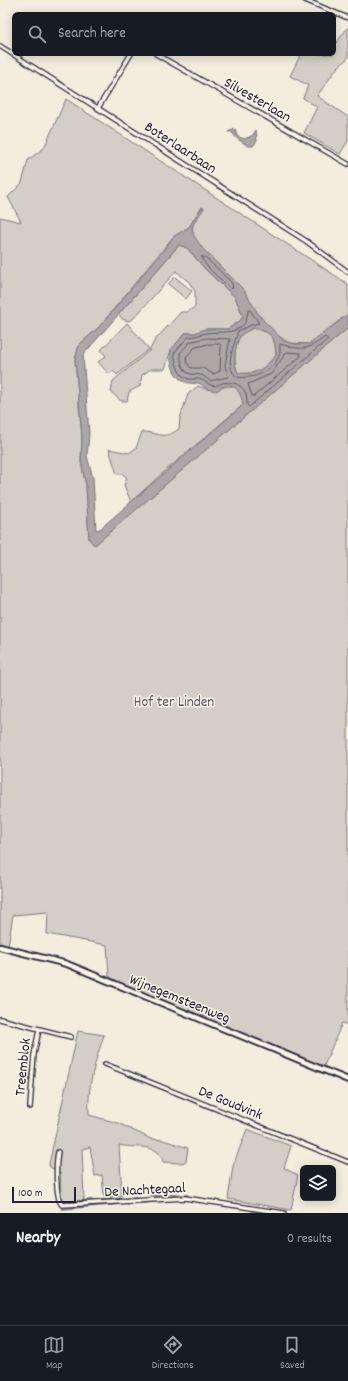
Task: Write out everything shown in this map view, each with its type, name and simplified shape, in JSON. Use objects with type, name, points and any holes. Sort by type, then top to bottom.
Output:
[{"type":"street","points":[[305,0],[334,12]]},
{"type":"street","points":[[336,13],[348,18]]},
{"type":"street","name":"Boterlaarbaan","points":[[0,46],[12,54]]},
{"type":"street","name":"Boterlaarbaan","points":[[16,56],[306,241],[348,272]]},
{"type":"street","points":[[98,108],[130,56]]},
{"type":"street","name":"Silvesterlaan","points":[[159,56],[348,164]]},
{"type":"street","name":"Wijnegemsteenweg","points":[[0,947],[67,964],[348,1080]]},
{"type":"street","name":"Treemblok","points":[[0,1019],[71,1037]]},
{"type":"street","name":"Treemblok","points":[[30,1108],[34,1054],[39,1030]]},
{"type":"street","name":"De Goudvink","points":[[104,1064],[348,1162]]},
{"type":"street","name":"De Nachtegaal","points":[[58,1152],[56,1164],[59,1198],[62,1205],[185,1198],[284,1213]]},
{"type":"green space","points":[[348,27],[348,58],[337,68],[317,96],[348,117],[348,141],[340,154],[304,133],[317,107],[303,98],[308,85],[290,76],[300,56],[336,56],[336,43]]},
{"type":"green space","name":"Hof ter Linden","points":[[66,99],[348,284],[348,314],[309,344],[289,343],[273,332],[235,281],[194,238],[192,229],[194,222],[204,208],[200,209],[189,227],[173,237],[99,327],[79,345],[75,360],[82,437],[81,462],[86,486],[89,539],[117,525],[348,328],[348,1025],[342,1023],[323,1068],[124,986],[109,976],[107,945],[47,934],[48,912],[13,915],[8,946],[0,943],[0,217],[21,222],[8,197],[22,183],[28,160],[44,148]]},
{"type":"green space","points":[[179,245],[187,248],[207,271],[235,297],[243,316],[241,320],[228,329],[205,329],[195,333],[185,333],[171,350],[165,369],[151,369],[142,375],[140,386],[129,392],[127,401],[121,401],[111,392],[113,381],[149,351],[155,340],[181,312],[187,312],[195,307],[195,291],[189,282],[176,271],[133,319],[128,321],[122,319],[119,314]]},
{"type":"green space","points":[[175,277],[192,291],[186,299],[168,284]]},
{"type":"green space","points":[[127,323],[149,349],[117,375],[113,371],[109,374],[98,362],[106,356],[101,350]]},
{"type":"green space","points":[[253,328],[264,331],[271,336],[275,343],[276,355],[260,370],[250,373],[238,373],[235,364],[237,344],[241,335]]},
{"type":"green space","points":[[198,386],[205,389],[230,386],[235,387],[241,395],[243,405],[158,477],[131,502],[124,485],[127,478],[123,474],[117,474],[109,449],[129,453],[136,448],[142,432],[168,435],[179,429],[180,418],[188,394]]},
{"type":"green space","points":[[78,1031],[104,1035],[90,1084],[89,1115],[118,1123],[151,1139],[163,1140],[188,1148],[186,1162],[179,1163],[163,1162],[157,1151],[152,1149],[119,1145],[122,1196],[104,1197],[102,1175],[95,1176],[90,1147],[82,1149],[84,1200],[62,1204],[60,1173],[50,1167],[49,1164]]},
{"type":"green space","points":[[247,1129],[291,1146],[284,1168],[298,1175],[291,1210],[228,1199],[233,1166]]},
{"type":"water","points":[[235,129],[237,136],[244,139],[252,136],[256,130],[257,141],[253,146],[248,146],[237,138],[232,132],[228,132]]},
{"type":"water","points":[[202,207],[204,208],[192,226],[193,234],[202,248],[244,290],[260,317],[284,341],[295,344],[309,344],[348,314],[348,328],[95,545],[89,539],[86,486],[81,462],[82,437],[75,360],[79,345],[99,327],[173,237],[189,227]],"holes":[[[179,245],[187,248],[207,271],[235,297],[243,316],[241,320],[228,329],[205,329],[195,333],[185,333],[171,350],[172,366],[174,371],[184,382],[199,383],[207,389],[216,391],[222,387],[231,385],[239,393],[243,405],[100,529],[96,530],[93,478],[87,456],[89,434],[83,355]],[[253,328],[264,331],[271,336],[275,343],[276,355],[260,370],[250,373],[238,373],[235,364],[237,344],[241,335]]]},
{"type":"waterway","points":[[151,1196],[166,1195]]},
{"type":"waterway","points":[[170,1195],[188,1195]]},
{"type":"waterway","points":[[99,1200],[136,1197]]},
{"type":"waterway","points":[[62,1202],[92,1200]]},
{"type":"waterway","points":[[128,1204],[167,1201]]},
{"type":"waterway","points":[[62,1209],[122,1204]]},
{"type":"waterway","points":[[252,1211],[266,1213]]}]
